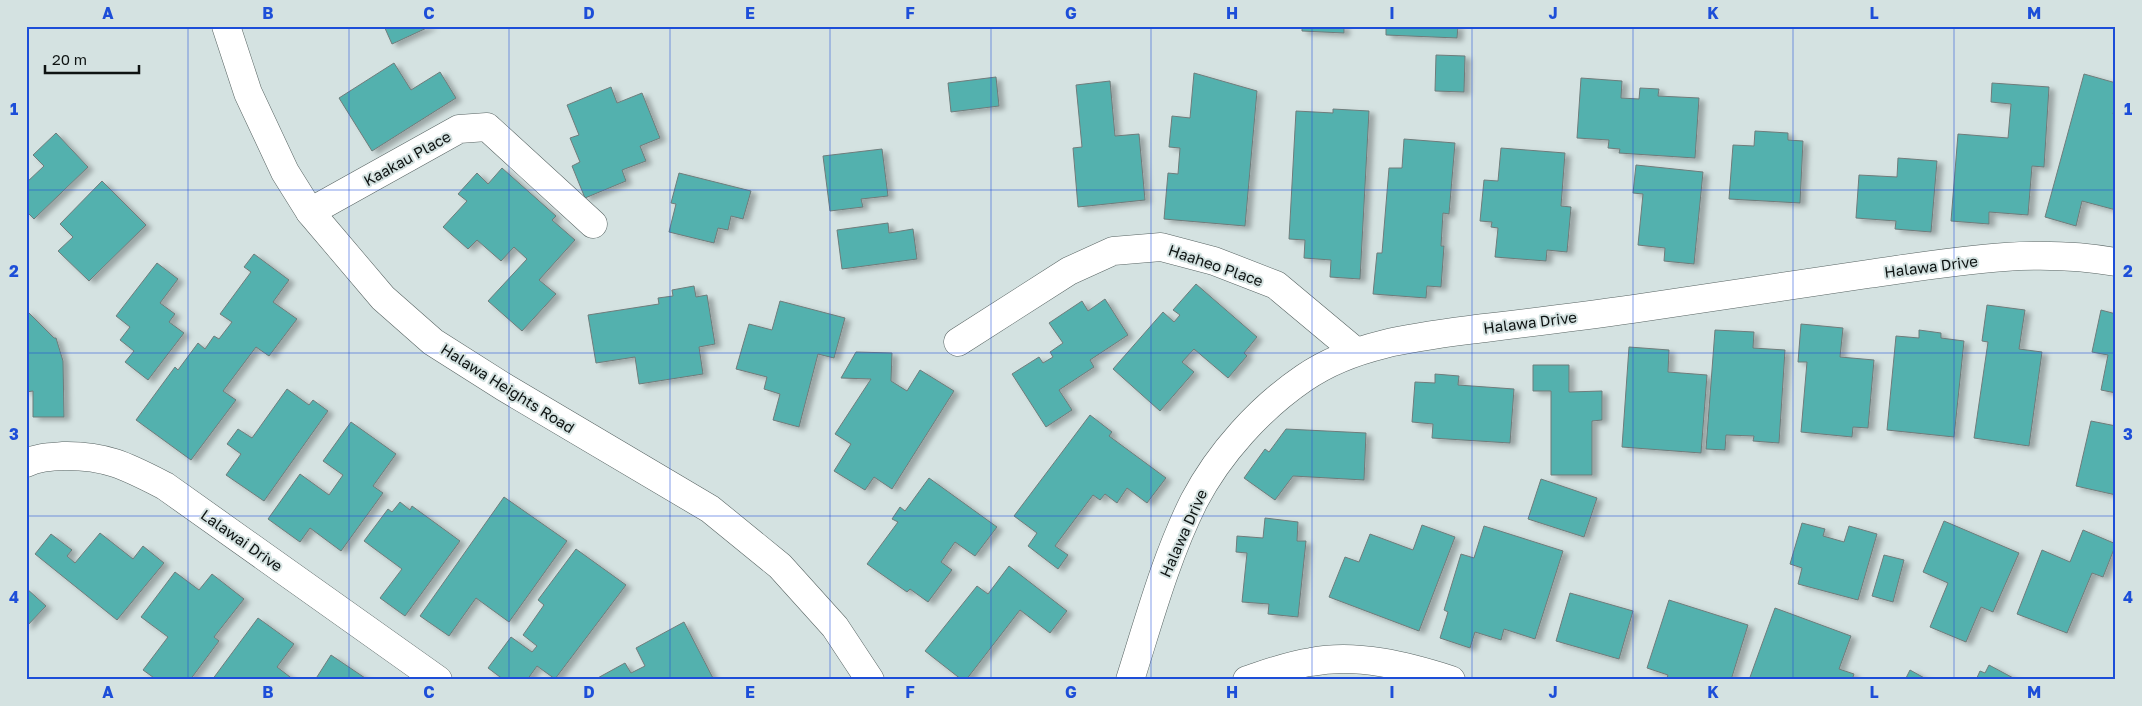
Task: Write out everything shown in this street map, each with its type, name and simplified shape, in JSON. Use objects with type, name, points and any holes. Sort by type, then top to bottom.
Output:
[{"type":"street","name":"Halawa Heights Road","points":[[226,26],[248,93],[285,172],[310,212],[383,298],[434,342],[504,387],[710,509],[780,566],[835,627],[870,680]]},
{"type":"street","name":"Kaakau Place","points":[[310,212],[459,129],[487,127],[593,224]]},
{"type":"street","name":"Haaheo Place","points":[[958,342],[1069,271],[1113,251],[1161,247],[1214,261],[1276,285],[1355,351]]},
{"type":"street","name":"Halawa Drive","points":[[1130,680],[1171,553],[1195,499],[1226,452],[1264,411],[1305,377],[1355,351],[1415,338],[1950,262],[2029,255],[2081,256],[2116,262]]},
{"type":"street","name":"Lalawai Drive","points":[[26,463],[38,457],[88,456],[124,465],[165,486],[438,680]]},
{"type":"street","points":[[1248,680],[1312,661],[1355,660],[1415,668],[1451,680]]},
{"type":"building","points":[[384,26],[431,26],[392,44]]},
{"type":"building","points":[[1302,26],[1344,26],[1344,33],[1302,31]]},
{"type":"building","points":[[1386,26],[1458,26],[1457,38],[1386,35]]},
{"type":"building","points":[[1436,55],[1465,56],[1464,92],[1435,91]]},
{"type":"building","points":[[394,63],[411,90],[440,72],[456,98],[372,151],[339,98]]},
{"type":"building","points":[[1194,73],[1257,91],[1245,226],[1164,219],[1168,173],[1178,174],[1180,148],[1169,147],[1172,116],[1190,118]]},
{"type":"building","points":[[2084,74],[2116,83],[2116,103],[2113,114],[2116,115],[2116,210],[2082,201],[2076,226],[2045,217]]},
{"type":"building","points":[[996,77],[999,106],[951,112],[948,83]]},
{"type":"building","points":[[1581,78],[1622,81],[1621,98],[1639,99],[1640,88],[1659,89],[1658,96],[1699,98],[1695,158],[1619,153],[1620,149],[1608,148],[1609,140],[1577,138]]},
{"type":"building","points":[[1110,81],[1115,136],[1139,134],[1145,200],[1078,207],[1073,148],[1082,147],[1076,85]]},
{"type":"building","points":[[1992,83],[2049,87],[2044,167],[2032,166],[2028,215],[1989,212],[1989,224],[1951,221],[1958,134],[2008,138],[2011,104],[1991,102]]},
{"type":"building","points":[[611,87],[617,103],[642,93],[660,138],[640,146],[646,161],[622,170],[626,181],[585,198],[572,166],[580,162],[570,138],[579,135],[567,105]]},
{"type":"building","points":[[1333,109],[1369,111],[1360,279],[1330,277],[1331,260],[1304,258],[1305,240],[1289,239],[1296,111],[1333,113]]},
{"type":"building","points":[[1755,131],[1788,133],[1788,140],[1803,141],[1800,203],[1729,199],[1733,145],[1754,146]]},
{"type":"building","points":[[56,133],[88,167],[34,219],[26,211],[26,183],[44,166],[33,155]]},
{"type":"building","points":[[1404,139],[1455,143],[1449,214],[1443,213],[1441,246],[1444,246],[1441,287],[1427,286],[1426,298],[1373,294],[1377,253],[1382,253],[1389,168],[1402,168]]},
{"type":"building","points":[[1501,148],[1565,153],[1561,206],[1571,207],[1567,252],[1547,250],[1546,261],[1495,257],[1498,228],[1491,227],[1492,222],[1480,221],[1484,180],[1498,181]]},
{"type":"building","points":[[882,149],[888,196],[861,199],[863,207],[830,211],[823,156]]},
{"type":"building","points":[[1898,158],[1937,161],[1931,232],[1895,229],[1896,221],[1856,218],[1859,175],[1897,177]]},
{"type":"building","points":[[1636,165],[1703,172],[1694,264],[1664,261],[1665,248],[1638,245],[1643,194],[1633,193]]},
{"type":"building","points":[[502,168],[556,216],[552,220],[575,240],[539,280],[556,294],[522,331],[488,301],[527,259],[514,247],[501,261],[477,240],[468,249],[443,227],[467,201],[458,194],[477,173],[488,184]]},
{"type":"building","points":[[679,173],[751,191],[743,219],[731,216],[728,230],[718,228],[714,243],[669,232],[676,204],[671,203]]},
{"type":"building","points":[[102,181],[146,225],[89,281],[58,251],[73,237],[60,224]]},
{"type":"building","points":[[888,223],[889,233],[913,229],[917,259],[842,269],[837,230]]},
{"type":"building","points":[[254,254],[289,280],[273,302],[297,319],[269,356],[256,347],[223,391],[236,400],[191,460],[136,420],[175,367],[178,370],[198,343],[205,349],[214,336],[219,339],[232,322],[220,314],[251,272],[244,267]]},
{"type":"building","points":[[157,263],[178,279],[160,303],[175,314],[169,322],[184,333],[148,380],[125,362],[134,351],[120,340],[130,327],[116,316]]},
{"type":"building","points":[[1196,284],[1257,337],[1244,353],[1247,356],[1228,378],[1194,349],[1182,362],[1194,372],[1160,411],[1113,369],[1163,312],[1174,322],[1180,315],[1173,310]]},
{"type":"building","points":[[694,286],[696,297],[707,295],[715,344],[699,347],[703,374],[639,384],[635,357],[596,363],[588,315],[659,304],[658,298],[673,296],[672,290]]},
{"type":"building","points":[[1105,299],[1128,335],[1090,360],[1094,367],[1059,390],[1072,410],[1046,427],[1012,374],[1039,357],[1043,363],[1053,357],[1050,352],[1063,343],[1049,323],[1082,301],[1088,311]]},
{"type":"building","points":[[780,301],[845,318],[834,358],[818,354],[799,427],[773,420],[780,394],[764,389],[767,377],[736,369],[749,324],[772,330]]},
{"type":"building","points":[[1987,305],[2025,310],[2019,349],[2042,352],[2029,446],[1974,438],[1988,342],[1982,341]]},
{"type":"building","points":[[26,310],[56,338],[63,361],[64,417],[33,417],[33,391],[26,392]]},
{"type":"building","points":[[2101,310],[2116,314],[2116,393],[2101,390],[2108,355],[2092,352]]},
{"type":"building","points":[[1801,324],[1843,328],[1840,357],[1874,360],[1868,428],[1853,427],[1852,437],[1801,432],[1807,362],[1798,362]]},
{"type":"building","points":[[1715,330],[1754,332],[1753,348],[1785,350],[1779,443],[1753,441],[1754,436],[1726,435],[1725,450],[1706,449]]},
{"type":"building","points":[[1919,330],[1941,333],[1941,338],[1964,341],[1954,437],[1887,430],[1896,336],[1919,338]]},
{"type":"building","points":[[1629,347],[1669,350],[1668,372],[1707,375],[1701,453],[1622,447]]},
{"type":"building","points":[[856,352],[892,353],[891,381],[907,391],[920,370],[954,391],[892,489],[874,477],[865,490],[834,471],[851,444],[835,434],[871,379],[841,378]]},
{"type":"building","points":[[1533,365],[1569,365],[1569,392],[1602,391],[1602,420],[1592,421],[1592,475],[1551,475],[1551,391],[1533,391]]},
{"type":"building","points":[[1435,374],[1459,376],[1458,385],[1514,389],[1510,443],[1432,438],[1433,424],[1412,422],[1415,382],[1435,383]]},
{"type":"building","points":[[287,389],[309,405],[313,400],[328,411],[264,501],[226,475],[241,454],[227,444],[238,429],[252,438]]},
{"type":"building","points":[[1090,415],[1112,432],[1109,436],[1166,478],[1147,503],[1127,488],[1117,503],[1105,494],[1100,500],[1093,495],[1055,546],[1068,555],[1058,569],[1028,546],[1037,533],[1014,516]]},
{"type":"building","points":[[2091,421],[2116,426],[2116,495],[2076,486]]},
{"type":"building","points":[[351,422],[396,454],[373,486],[383,493],[341,551],[310,528],[300,542],[268,519],[300,474],[329,495],[343,475],[323,461]]},
{"type":"building","points":[[1286,429],[1366,433],[1364,480],[1293,476],[1275,500],[1244,478],[1265,449],[1269,452]]},
{"type":"building","points":[[929,478],[997,527],[975,556],[955,542],[941,562],[952,570],[928,602],[910,589],[907,592],[867,564],[898,522],[892,519],[900,507],[905,511]]},
{"type":"building","points":[[1541,479],[1597,498],[1584,537],[1528,519]]},
{"type":"building","points":[[504,497],[567,541],[509,622],[476,598],[449,636],[420,616]]},
{"type":"building","points":[[400,502],[410,510],[412,506],[460,541],[405,616],[380,598],[402,569],[364,541],[388,509],[392,512]]},
{"type":"building","points":[[1265,518],[1298,522],[1297,541],[1306,541],[1298,617],[1268,614],[1269,604],[1242,602],[1247,553],[1236,552],[1237,536],[1263,538]]},
{"type":"building","points":[[1944,521],[2019,553],[1993,612],[1981,607],[1966,642],[1930,627],[1948,583],[1923,572]]},
{"type":"building","points":[[1802,523],[1825,529],[1823,536],[1844,542],[1849,526],[1877,534],[1858,600],[1798,584],[1802,568],[1790,564]]},
{"type":"building","points":[[1422,525],[1455,537],[1419,631],[1329,597],[1345,557],[1359,562],[1370,534],[1413,550]]},
{"type":"building","points":[[1484,526],[1563,551],[1535,639],[1504,629],[1501,640],[1475,632],[1470,648],[1440,638],[1448,612],[1444,610],[1461,554],[1474,558]]},
{"type":"building","points":[[2083,530],[2116,544],[2103,577],[2092,573],[2067,633],[2017,614],[2042,550],[2070,562]]},
{"type":"building","points":[[100,533],[133,559],[143,546],[164,563],[117,620],[35,554],[51,534],[72,550],[67,556],[75,563]]},
{"type":"building","points":[[576,549],[626,585],[555,679],[537,666],[527,680],[504,680],[488,668],[511,637],[532,652],[537,646],[523,635],[544,605],[538,600]]},
{"type":"building","points":[[1884,555],[1904,560],[1893,602],[1872,596]]},
{"type":"building","points":[[1009,566],[1067,611],[1050,633],[1020,610],[966,680],[962,680],[925,651],[977,586],[988,594]]},
{"type":"building","points":[[175,572],[199,590],[212,574],[244,599],[214,637],[219,641],[190,680],[157,680],[143,670],[168,637],[141,617]]},
{"type":"building","points":[[26,588],[46,606],[26,627]]},
{"type":"building","points":[[1570,593],[1633,611],[1619,659],[1556,641]]},
{"type":"building","points":[[1669,600],[1748,625],[1731,680],[1666,680],[1668,675],[1647,668]]},
{"type":"building","points":[[1775,608],[1851,636],[1839,669],[1854,674],[1852,680],[1749,680]]},
{"type":"building","points":[[258,618],[294,644],[277,667],[294,680],[212,680]]},
{"type":"building","points":[[684,622],[714,680],[594,680],[625,663],[631,673],[645,666],[636,648]]},
{"type":"building","points":[[331,655],[368,680],[315,680]]},
{"type":"building","points":[[1989,665],[2017,680],[1976,680],[1980,671],[1985,673]]},
{"type":"building","points":[[1910,670],[1928,680],[1905,680]]}]
